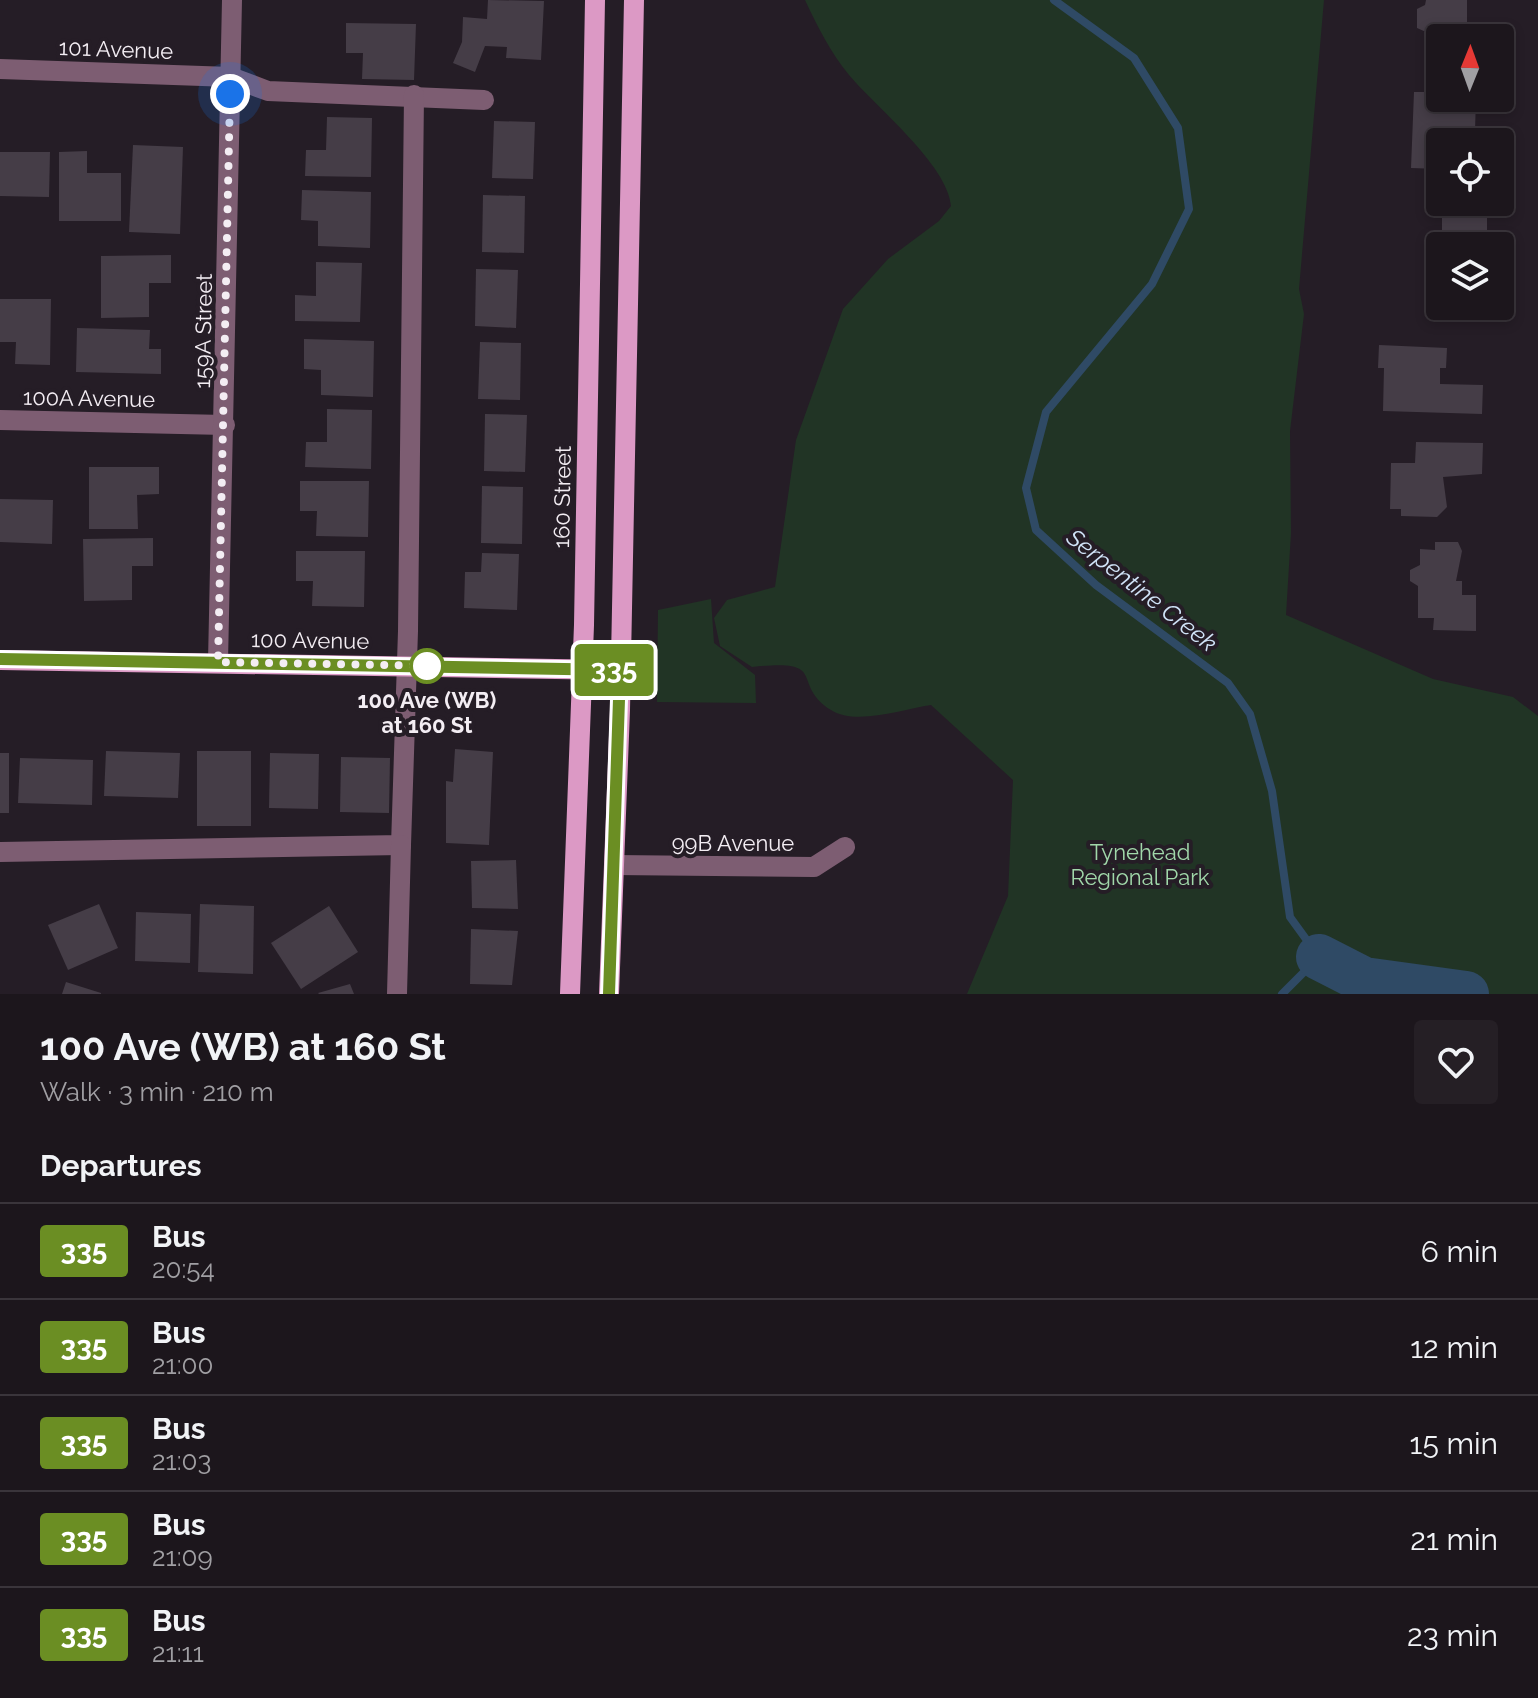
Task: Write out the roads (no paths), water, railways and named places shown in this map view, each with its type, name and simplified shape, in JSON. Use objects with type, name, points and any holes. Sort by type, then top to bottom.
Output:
[{"type":"main road","name":"160 Street","points":[[570,994],[583,669],[595,0]]},
{"type":"main road","points":[[609,994],[620,670],[634,0]]},
{"type":"main road","name":"100 Avenue","points":[[0,660],[620,670]]},
{"type":"street","name":"159A Street","points":[[218,662],[232,0]]},
{"type":"street","name":"101 Avenue","points":[[0,69],[231,77],[268,91],[484,100]]},
{"type":"street","points":[[397,994],[407,666],[414,95]]},
{"type":"street","name":"100A Avenue","points":[[0,420],[225,425]]},
{"type":"street","points":[[0,852],[401,845]]},
{"type":"street","name":"99B Avenue","points":[[614,865],[814,867],[845,847]]},
{"type":"waterway","name":"Serpentine Creek","points":[[1054,0],[1134,58],[1178,128],[1189,209],[1152,284],[1046,412],[1026,488],[1036,530],[1096,585],[1228,683],[1250,714],[1272,791],[1290,917],[1319,957],[1282,994]]},
{"type":"waterway","points":[[1319,957],[1364,980],[1466,994]]},
{"type":"place","name":"100 Ave (WB) at 160 St","points":[[427,666]]},
{"type":"park label","name":"Tynehead Regional Park","points":[[1140,864]]}]
